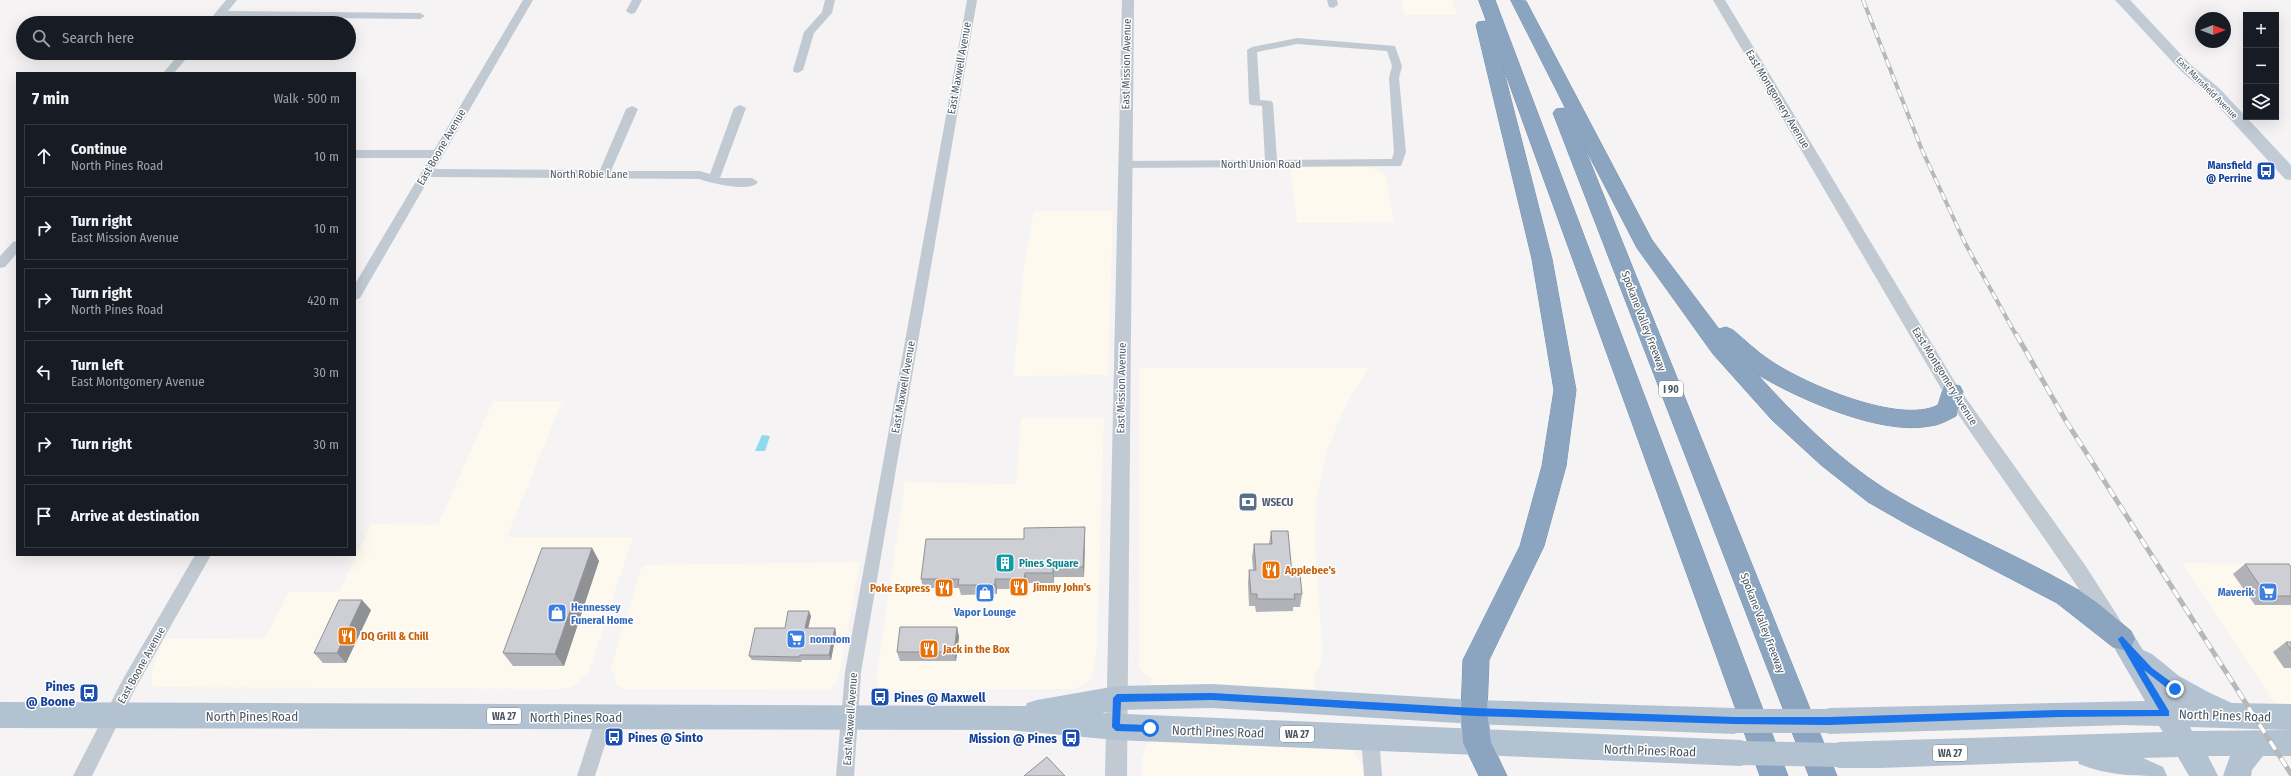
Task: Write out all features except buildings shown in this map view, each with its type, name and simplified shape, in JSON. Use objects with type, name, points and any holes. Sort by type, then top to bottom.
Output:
[{"type":"highway","points":[[1478,0],[1542,259],[1565,390],[1554,466],[1532,546],[1476,660],[1474,712],[1477,743],[1494,776]]},
{"type":"highway","points":[[1487,0],[1774,776]]},
{"type":"highway","points":[[1518,1],[1644,243],[1721,348],[1780,414],[1829,459],[1876,495],[1918,519],[2066,595],[2122,639]]},
{"type":"highway","name":"Spokane Valley Freeway","points":[[1518,1],[1823,776]]},
{"type":"highway","points":[[1644,243],[1743,350],[1763,367],[1789,382],[1863,411],[1917,420],[1928,418],[1948,410],[1952,392]]},
{"type":"main road","name":"East Mansfield Avenue","points":[[2122,0],[2185,67],[2213,91],[2291,175]]},
{"type":"main road","name":"East Montgomery Avenue","points":[[2122,639],[2204,776]]},
{"type":"main road","points":[[2122,639],[2150,670],[2175,689],[2209,706],[2248,717]]},
{"type":"main road","name":"North Pines Road","points":[[1009,717],[1117,698],[1212,696],[1474,712],[1734,721],[1829,721],[2058,714],[2166,713],[2248,717],[2291,717]]},
{"type":"main road","name":"North Pines Road","points":[[0,715],[850,718],[1009,717],[1116,727],[1370,737],[1477,743],[1741,753],[1839,755],[2257,742],[2291,743]]},
{"type":"main road","points":[[2237,776],[2237,771],[2257,742]]},
{"type":"main road","points":[[2060,749],[2116,761],[2153,776]]},
{"type":"street","points":[[220,14],[232,0]]},
{"type":"street","name":"East Boone Avenue","points":[[356,293],[528,0]]},
{"type":"street","points":[[631,11],[637,0]]},
{"type":"street","points":[[798,70],[809,32],[827,13],[830,0]]},
{"type":"street","name":"East Maxwell Avenue","points":[[845,776],[849,751],[850,690],[972,0]]},
{"type":"street","name":"East Mission Avenue","points":[[1116,776],[1124,165],[1128,0]]},
{"type":"street","name":"East Montgomery Avenue","points":[[1719,0],[1952,392],[2078,571],[2122,639]]},
{"type":"street","points":[[220,14],[420,16]]},
{"type":"street","name":"North Union Road","points":[[1124,165],[1271,164],[1397,163],[1400,152],[1394,78],[1398,66],[1391,48],[1297,41],[1252,50],[1255,103],[1267,103],[1271,164]]},
{"type":"street","points":[[169,72],[180,60]]},
{"type":"street","points":[[714,179],[740,108]]},
{"type":"street","points":[[604,174],[632,109]]},
{"type":"street","points":[[356,154],[437,154]]},
{"type":"street","name":"North Robie Lane","points":[[426,174],[700,174],[720,182],[752,182]]},
{"type":"street","points":[[0,264],[16,246]]},
{"type":"street","name":"East Boone Avenue","points":[[82,776],[114,716],[128,684],[202,556]]},
{"type":"street","points":[[586,776],[605,717]]},
{"type":"street","points":[[1370,737],[1373,776]]},
{"type":"shaded area","points":[[1401,0],[1452,0],[1457,15],[1405,15]]},
{"type":"shaded area","points":[[1290,166],[1364,166],[1380,170],[1385,174],[1394,222],[1297,223]]},
{"type":"shaded area","points":[[1034,211],[1113,211],[1108,375],[1013,376],[1025,259]]},
{"type":"shaded area","points":[[1139,368],[1368,368],[1343,411],[1327,451],[1316,501],[1315,546],[1323,657],[1319,668],[1314,675],[1315,689],[1218,684],[1160,686],[1150,684],[1152,678],[1143,674],[1139,667]]},
{"type":"shaded area","points":[[493,401],[562,401],[507,537],[633,537],[589,671],[577,683],[568,688],[560,689],[157,687],[152,685],[152,670],[164,639],[265,638],[289,592],[339,592],[371,524],[438,525]]},
{"type":"shaded area","points":[[1021,418],[1104,418],[1097,648],[1093,673],[1090,681],[1075,689],[887,690],[880,688],[877,684],[877,674],[905,482],[1016,484]]},
{"type":"shaded area","points":[[860,562],[838,681],[829,690],[625,689],[616,685],[614,671],[610,671],[642,565]]},
{"type":"shaded area","points":[[2183,563],[2291,564],[2291,704],[2274,703]]},
{"type":"shaded area","points":[[1159,737],[1338,742],[1353,750],[1363,767],[1364,776],[1141,776],[1142,758],[1147,744]]},
{"type":"water","points":[[762,435],[770,436],[765,451],[755,451]]},
{"type":"railway","points":[[1863,0],[1922,150],[1965,243],[2016,335]]},
{"type":"railway","points":[[2016,334],[2066,421],[2291,774]]},
{"type":"place","name":"Mansfield @ Perrine","points":[[2266,171]]},
{"type":"place","name":"WSECU","points":[[1248,502]]},
{"type":"place","name":"Pines Square","points":[[1005,563]]},
{"type":"place","name":"Applebee's","points":[[1271,570]]},
{"type":"place","name":"Jimmy John's","points":[[1019,587]]},
{"type":"place","name":"Poke Express","points":[[944,588]]},
{"type":"place","name":"Maverik","points":[[2268,592]]},
{"type":"place","name":"Vapor Lounge","points":[[985,593]]},
{"type":"place","name":"Hennessey Funeral Home","points":[[557,613]]},
{"type":"place","name":"DQ Grill & Chill","points":[[347,636]]},
{"type":"place","name":"nomnom","points":[[796,639]]},
{"type":"place","name":"Jack in the Box","points":[[929,649]]},
{"type":"place","name":"Pines @ Boone","points":[[89,693]]},
{"type":"place","name":"Pines @ Maxwell","points":[[880,697]]},
{"type":"place","name":"Pines @ Sinto","points":[[614,737]]},
{"type":"place","name":"Mission @ Pines","points":[[1071,738]]},
{"type":"route","points":[[1150,728],[1116,727],[1117,698],[1212,696],[1474,712],[1734,721],[1829,721],[2058,714],[2166,713],[2122,639],[2150,670],[2175,689]]}]
